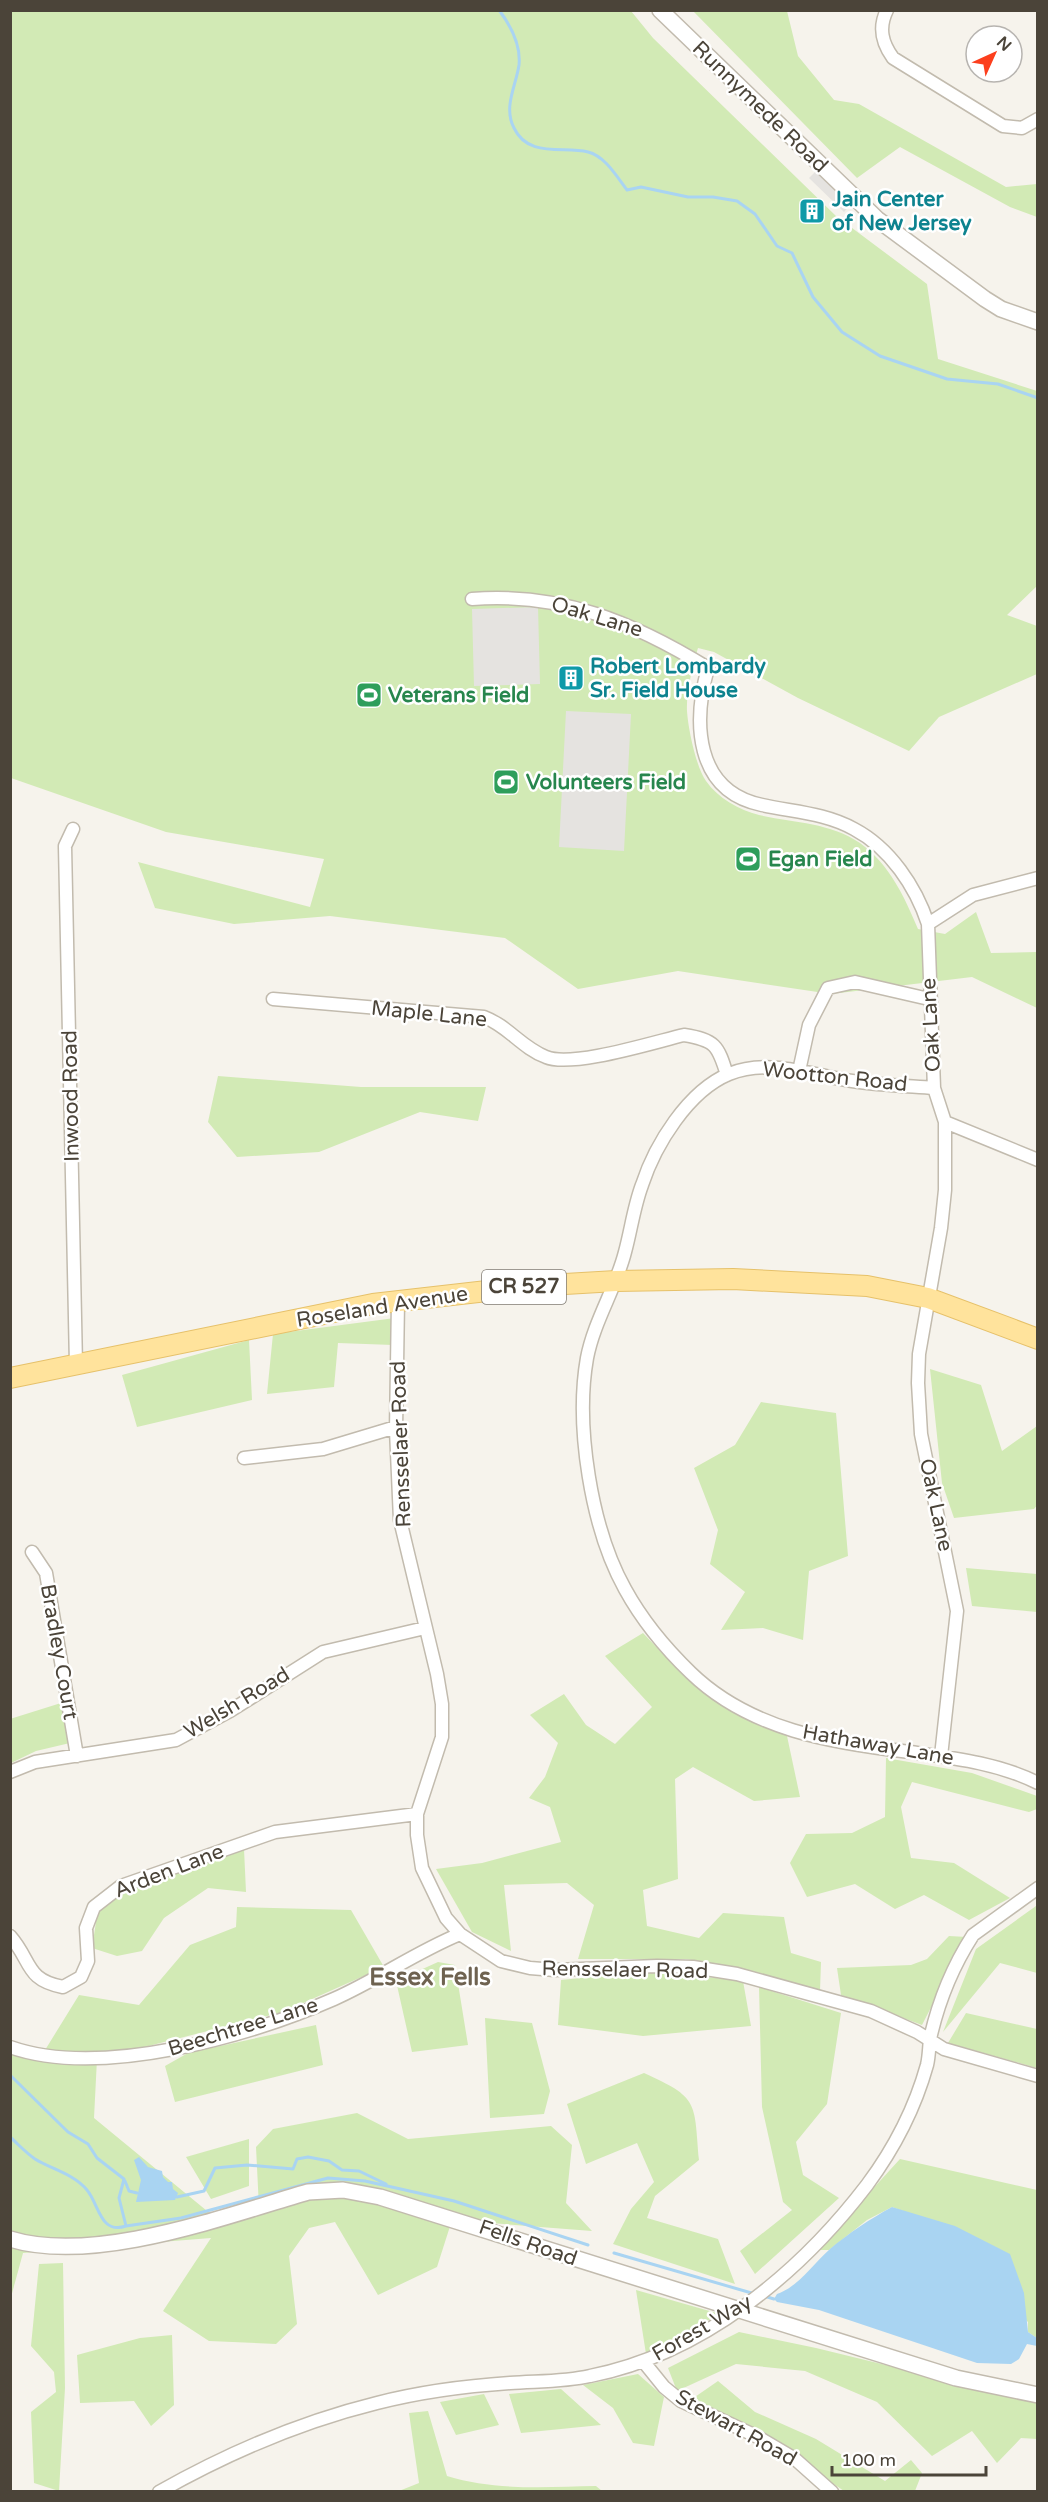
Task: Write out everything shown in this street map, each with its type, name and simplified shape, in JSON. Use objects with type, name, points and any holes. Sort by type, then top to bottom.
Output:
[{"type":"main road","name":"Roseland Avenue","points":[[10,1378],[373,1304],[531,1286],[616,1281],[733,1279],[867,1286],[928,1298],[1038,1339]]},
{"type":"street","name":"Runnymede Road","points":[[660,10],[877,219],[1000,309],[1038,322]]},
{"type":"street","points":[[887,10],[882,32],[886,48],[892,58],[995,121],[1012,128],[1022,128],[1038,119]]},
{"type":"street","name":"Oak Lane","points":[[472,598],[527,598],[563,604],[650,633],[708,668],[700,699],[699,725],[706,758],[721,782],[732,793],[749,802],[826,816],[869,838],[908,882],[928,924],[928,999],[934,1088],[945,1122],[941,1228],[919,1354],[921,1434],[957,1611],[941,1756]]},
{"type":"street","name":"Inwood Road","points":[[72,829],[65,846],[76,1365]]},
{"type":"street","points":[[928,924],[973,895],[1038,878]]},
{"type":"street","points":[[800,1071],[809,1025],[828,988],[855,982],[928,999]]},
{"type":"street","name":"Maple Lane","points":[[273,999],[484,1017],[499,1022],[525,1046],[548,1058],[571,1060],[684,1035],[699,1037],[708,1040],[720,1051],[727,1075]]},
{"type":"street","name":"Wootton Road","points":[[616,1281],[642,1184],[652,1162],[673,1125],[695,1098],[727,1075],[746,1069],[771,1066],[855,1082],[934,1088]]},
{"type":"street","points":[[945,1122],[1038,1160]]},
{"type":"street","name":"Hathaway Lane","points":[[616,1281],[588,1355],[583,1393],[583,1430],[588,1473],[604,1535],[623,1586],[652,1630],[693,1675],[720,1696],[757,1718],[828,1740],[983,1763],[1038,1783]]},
{"type":"street","name":"Rensselaer Road","points":[[398,1301],[396,1427],[400,1520],[437,1674],[442,1704],[442,1737],[417,1814],[422,1868],[435,1899],[460,1934],[501,1961],[530,1968],[555,1970],[693,1967],[737,1974],[871,2011],[944,2049],[1038,2076]]},
{"type":"street","points":[[244,1458],[322,1449],[396,1427]]},
{"type":"street","name":"Bradley Court","points":[[32,1552],[46,1573],[77,1755]]},
{"type":"street","name":"Welsh Road","points":[[10,1772],[35,1762],[176,1740],[230,1711],[323,1652],[425,1628]]},
{"type":"street","name":"Arden Lane","points":[[10,1936],[30,1972],[45,1984],[63,1987],[81,1977],[88,1961],[86,1928],[94,1906],[121,1886],[275,1832],[417,1814]]},
{"type":"street","name":"Forest Way","points":[[159,2492],[213,2461],[275,2435],[378,2402],[458,2388],[591,2376],[643,2361],[709,2328],[744,2306],[768,2289],[837,2220],[894,2147],[927,2065],[930,2040],[939,2006],[973,1935],[1038,1888]]},
{"type":"street","name":"Beechtree Lane","points":[[10,2047],[35,2054],[73,2057],[154,2054],[250,2028],[334,1999],[460,1934]]},
{"type":"street","name":"Fells Road","points":[[10,2239],[58,2245],[109,2242],[187,2228],[308,2192],[343,2190],[380,2197],[744,2306],[956,2378],[1038,2395]]},
{"type":"street","name":"Stewart Road","points":[[643,2361],[664,2387],[681,2401],[756,2436],[785,2453],[832,2492]]},
{"type":"green space","points":[[11,11],[631,11],[653,38],[836,216],[927,284],[938,359],[1037,391],[1037,586],[1007,615],[1037,626],[1037,674],[939,717],[909,751],[798,698],[714,652],[698,648],[688,696],[689,727],[702,775],[717,793],[737,807],[751,813],[824,827],[860,843],[888,871],[918,929],[945,934],[976,912],[991,953],[1037,952],[1037,1008],[972,977],[831,994],[678,971],[578,989],[505,938],[330,916],[234,924],[155,908],[138,862],[310,907],[324,859],[166,832],[11,778]]},
{"type":"green space","points":[[693,11],[787,11],[798,56],[834,100],[859,104],[1006,187],[1037,184],[1037,217],[1010,207],[900,147],[857,178]]},
{"type":"green space","points":[[218,1076],[361,1087],[486,1087],[478,1121],[420,1112],[319,1152],[237,1157],[208,1122]]},
{"type":"green space","points":[[395,1318],[393,1345],[338,1343],[334,1387],[267,1394],[273,1334]]},
{"type":"green space","points":[[249,1340],[252,1400],[137,1427],[122,1375]]},
{"type":"green space","points":[[930,1369],[981,1385],[1002,1451],[1037,1426],[1038,1504],[1034,1509],[954,1518],[942,1483]]},
{"type":"green space","points":[[761,1402],[836,1413],[848,1556],[809,1571],[803,1640],[763,1628],[721,1630],[745,1592],[710,1564],[718,1530],[694,1468],[735,1445]]},
{"type":"green space","points":[[966,1568],[1037,1574],[1037,1612],[972,1606]]},
{"type":"green space","points":[[643,1633],[684,1676],[736,1714],[787,1736],[800,1797],[754,1801],[693,1767],[675,1779],[678,1879],[643,1890],[647,1926],[699,1938],[723,1913],[784,1917],[791,1953],[821,1962],[820,1991],[727,1966],[686,1959],[578,1959],[594,1905],[567,1883],[504,1885],[511,1951],[472,1932],[436,1869],[482,1863],[561,1842],[550,1807],[529,1798],[545,1777],[558,1743],[530,1715],[564,1694],[586,1725],[615,1744],[652,1707],[605,1656]]},
{"type":"green space","points":[[61,1703],[70,1743],[36,1751],[11,1763],[10,1719]]},
{"type":"green space","points":[[886,1758],[972,1773],[1037,1796],[1037,1809],[1029,1812],[912,1782],[901,1807],[911,1858],[954,1863],[1010,1898],[969,1920],[924,1895],[895,1909],[855,1884],[807,1897],[790,1863],[806,1834],[852,1833],[885,1817]]},
{"type":"green space","points":[[244,1849],[246,1892],[208,1888],[164,1918],[142,1951],[117,1956],[92,1948],[98,1909],[147,1880]]},
{"type":"green space","points":[[1036,1906],[1037,1973],[1000,1963],[943,2032],[976,1949]]},
{"type":"green space","points":[[237,1907],[351,1910],[384,1967],[283,2012],[97,2059],[94,2118],[218,2220],[259,2208],[256,2147],[273,2129],[357,2113],[408,2139],[551,2126],[572,2145],[566,2203],[592,2231],[452,2220],[437,2267],[378,2295],[335,2222],[309,2228],[289,2256],[297,2324],[276,2344],[209,2341],[163,2311],[211,2238],[23,2253],[11,2297],[11,2040],[42,2055],[79,1995],[139,2005],[190,1945],[236,1927]]},
{"type":"green space","points":[[949,1936],[967,1937],[922,2025],[841,1995],[837,1968],[911,1965],[927,1959]]},
{"type":"green space","points":[[438,1962],[455,1965],[468,2045],[412,2052],[396,1981]]},
{"type":"green space","points":[[651,1971],[743,1981],[751,2026],[643,2036],[558,2025],[561,1980]]},
{"type":"green space","points":[[759,1987],[841,2013],[827,2104],[796,2142],[803,2175],[839,2198],[755,2274],[740,2251],[792,2210],[783,2202],[762,2107]]},
{"type":"green space","points":[[966,2013],[1037,2029],[1037,2068],[948,2043]]},
{"type":"green space","points":[[485,2018],[532,2023],[550,2091],[544,2114],[490,2118]]},
{"type":"green space","points":[[316,2025],[323,2065],[175,2102],[165,2066],[188,2053]]},
{"type":"green space","points":[[644,2073],[675,2089],[690,2104],[696,2125],[699,2160],[655,2196],[647,2218],[718,2239],[735,2284],[613,2244],[631,2209],[654,2182],[637,2143],[586,2164],[567,2104]]},
{"type":"green space","points":[[249,2139],[249,2186],[211,2199],[186,2157]]},
{"type":"green space","points":[[900,2159],[1037,2190],[1037,2338],[1028,2332],[1028,2322],[917,2216],[892,2207],[867,2220],[829,2250],[817,2250]]},
{"type":"green space","points":[[63,2263],[65,2388],[59,2491],[34,2483],[31,2412],[56,2392],[54,2372],[31,2346],[39,2264]]},
{"type":"green space","points":[[636,2290],[720,2314],[646,2354]]},
{"type":"green space","points":[[739,2332],[816,2348],[1037,2402],[1037,2439],[1021,2438],[997,2463],[972,2431],[932,2456],[877,2402],[805,2371],[736,2364],[677,2391],[668,2368]]},
{"type":"green space","points":[[172,2335],[174,2405],[151,2426],[134,2401],[80,2403],[77,2355],[140,2338]]},
{"type":"green space","points":[[638,2374],[664,2397],[654,2446],[633,2443],[613,2408],[583,2385]]},
{"type":"green space","points":[[718,2381],[755,2412],[816,2439],[885,2481],[911,2460],[922,2473],[915,2491],[844,2491],[748,2426],[692,2399]]},
{"type":"green space","points":[[561,2389],[601,2425],[521,2433],[509,2394]]},
{"type":"green space","points":[[484,2394],[499,2425],[456,2435],[440,2402]]},
{"type":"green space","points":[[428,2411],[447,2476],[502,2486],[596,2486],[602,2491],[399,2491],[419,2483],[409,2413]]},
{"type":"shaded area","points":[[817,170],[851,204],[844,212],[809,178]]},
{"type":"shaded area","points":[[538,607],[540,684],[474,686],[472,609]]},
{"type":"shaded area","points":[[566,711],[631,714],[624,851],[559,847]]},
{"type":"water","points":[[139,2157],[148,2167],[162,2171],[163,2177],[168,2182],[172,2182],[173,2189],[178,2193],[175,2200],[136,2202],[141,2180],[134,2160]]},
{"type":"water","points":[[892,2207],[955,2226],[1010,2254],[1024,2293],[1028,2332],[1037,2338],[1037,2346],[1027,2344],[1019,2359],[1011,2364],[977,2363],[819,2310],[777,2302],[774,2299],[777,2294],[799,2281],[837,2243]]},
{"type":"waterway","points":[[499,10],[514,36],[519,58],[510,104],[511,120],[520,137],[528,144],[547,149],[578,150],[594,154],[610,168],[627,190],[641,187],[688,197],[713,197],[737,201],[755,214],[777,246],[792,253],[813,297],[842,332],[880,356],[947,379],[998,384],[1038,398]]},
{"type":"waterway","points":[[10,2075],[68,2132],[88,2144],[97,2158],[124,2179],[119,2198],[126,2226],[181,2218],[328,2178],[365,2181],[454,2201],[588,2245]]},
{"type":"waterway","points":[[10,2137],[35,2159],[82,2184],[105,2222],[117,2228],[126,2226]]},
{"type":"waterway","points":[[177,2197],[204,2191],[215,2168],[247,2165],[293,2169],[297,2159],[308,2157],[329,2161],[342,2170],[359,2171],[386,2184]]},
{"type":"waterway","points":[[125,2181],[129,2191],[137,2193]]},
{"type":"waterway","points":[[614,2253],[755,2294]]},
{"type":"waterway","points":[[764,2296],[774,2299]]},
{"type":"place","name":"Jain Center of New Jersey","points":[[812,211]]},
{"type":"place","name":"Robert Lombardy Sr. Field House","points":[[571,678]]},
{"type":"place","name":"Veterans Field","points":[[369,695]]},
{"type":"place","name":"Volunteers Field","points":[[506,782]]},
{"type":"place","name":"Egan Field","points":[[748,859]]},
{"type":"district","name":"Essex Fells","points":[[430,1977]]}]
